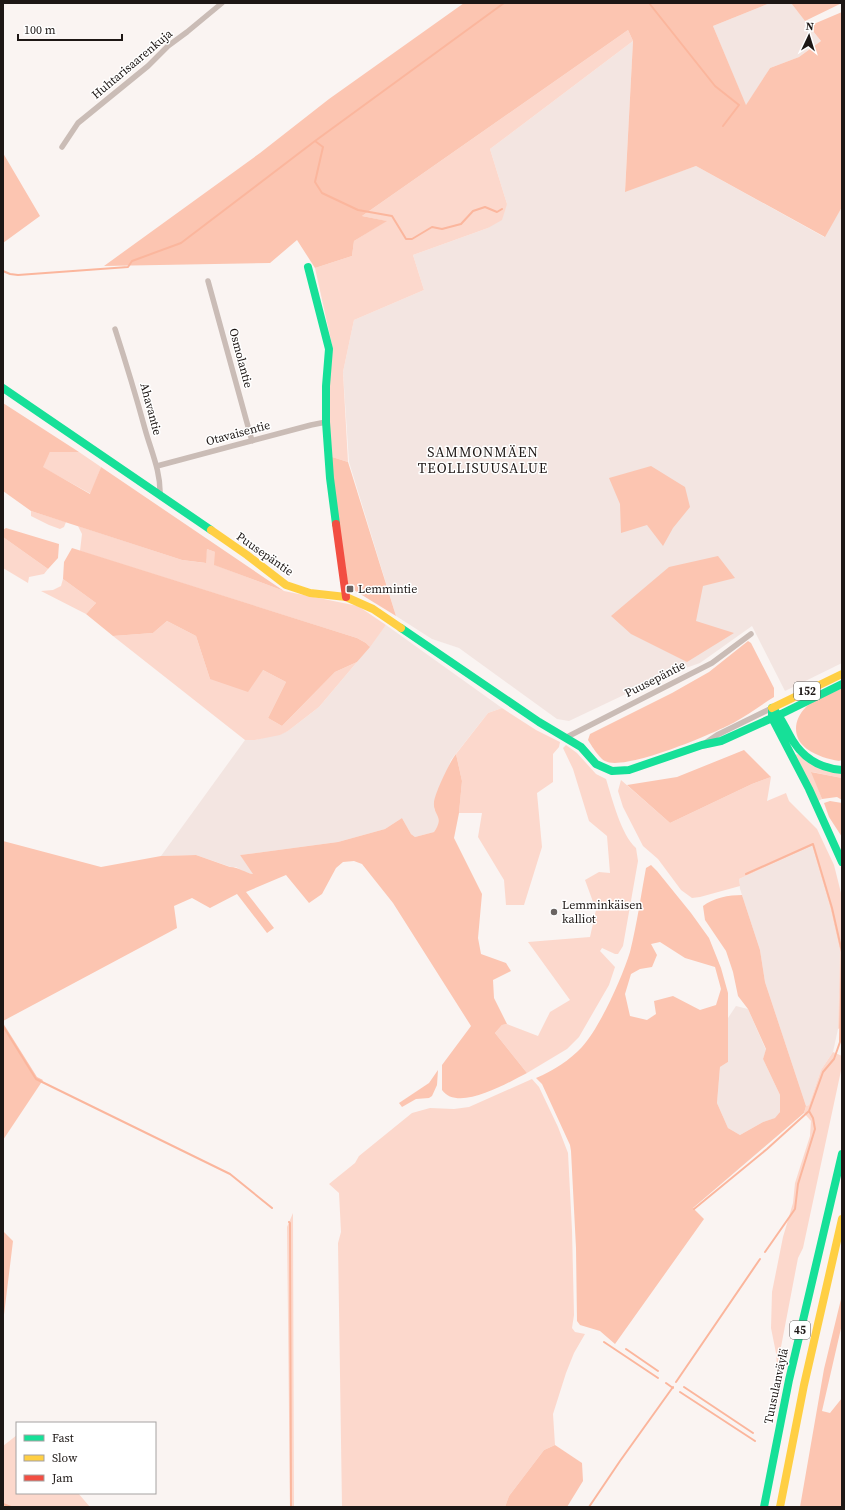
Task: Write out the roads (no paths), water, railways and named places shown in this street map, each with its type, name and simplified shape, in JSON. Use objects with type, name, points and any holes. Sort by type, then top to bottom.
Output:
[{"type":"main road","points":[[308,267],[329,349],[326,386],[326,422],[330,478],[346,597]]},
{"type":"main road","name":"Puusepäntie","points":[[3,388],[248,555],[286,585],[310,593],[346,597],[373,609],[538,722],[581,747],[596,764],[612,771],[638,768],[702,745],[721,741],[776,717]]},
{"type":"main road","name":"152","points":[[772,708],[842,674]]},
{"type":"main road","name":"152","points":[[776,717],[842,684]]},
{"type":"main road","points":[[772,708],[842,862]]},
{"type":"main road","points":[[776,717],[802,754],[817,765],[828,769],[842,770]]},
{"type":"main road","name":"Tuusulanväylä","points":[[764,1507],[788,1380],[842,1154]]},
{"type":"main road","name":"45","points":[[780,1507],[804,1385],[842,1219]]},
{"type":"street","name":"Huhtarisaarenkuja","points":[[62,147],[78,123],[148,66],[168,46],[188,32],[222,3]]},
{"type":"street","name":"Osmolantie","points":[[208,281],[252,441]]},
{"type":"street","name":"Ahavantie","points":[[115,329],[134,386],[145,430],[157,466],[160,495]]},
{"type":"street","name":"Otavaisentie","points":[[157,466],[326,422]]},
{"type":"street","name":"Puusepäntie","points":[[565,738],[695,673],[712,663],[751,634]]},
{"type":"street","name":"Puusepäntie","points":[[702,745],[717,735],[772,708]]},
{"type":"waterway","points":[[3,271],[18,275],[128,267],[132,261],[181,243],[315,141],[504,3]]},
{"type":"waterway","points":[[649,3],[715,86],[739,105],[723,126]]},
{"type":"waterway","points":[[315,141],[323,147],[315,182],[322,193],[358,210],[392,216],[406,239],[412,239],[432,227],[442,229],[461,224],[473,211],[485,207],[497,212],[502,209]]},
{"type":"waterway","points":[[746,874],[813,844],[832,908],[842,952]]},
{"type":"waterway","points":[[765,1252],[795,1209],[798,1184],[815,1129],[813,1118],[809,1111],[823,1072],[834,1059],[840,1042],[842,953]]},
{"type":"waterway","points":[[3,1026],[36,1079],[230,1174],[272,1208]]},
{"type":"waterway","points":[[694,1209],[767,1149],[809,1111]]},
{"type":"waterway","points":[[289,1222],[291,1507]]},
{"type":"waterway","points":[[676,1382],[760,1259]]},
{"type":"waterway","points":[[604,1342],[658,1378]]},
{"type":"waterway","points":[[626,1349],[658,1371]]},
{"type":"waterway","points":[[666,1383],[673,1388]]},
{"type":"waterway","points":[[589,1507],[673,1387]]},
{"type":"waterway","points":[[684,1387],[753,1433]]},
{"type":"waterway","points":[[680,1392],[755,1441]]},
{"type":"waterway","points":[[3,1504],[11,1507]]},
{"type":"place","name":"Lemmintie","points":[[350,589]]},
{"type":"place","name":"Lemminkäisen kalliot","points":[[554,912]]},
{"type":"district","name":"SAMMONMÄEN TEOLLISUUSALUE","points":[[483,460]]}]
